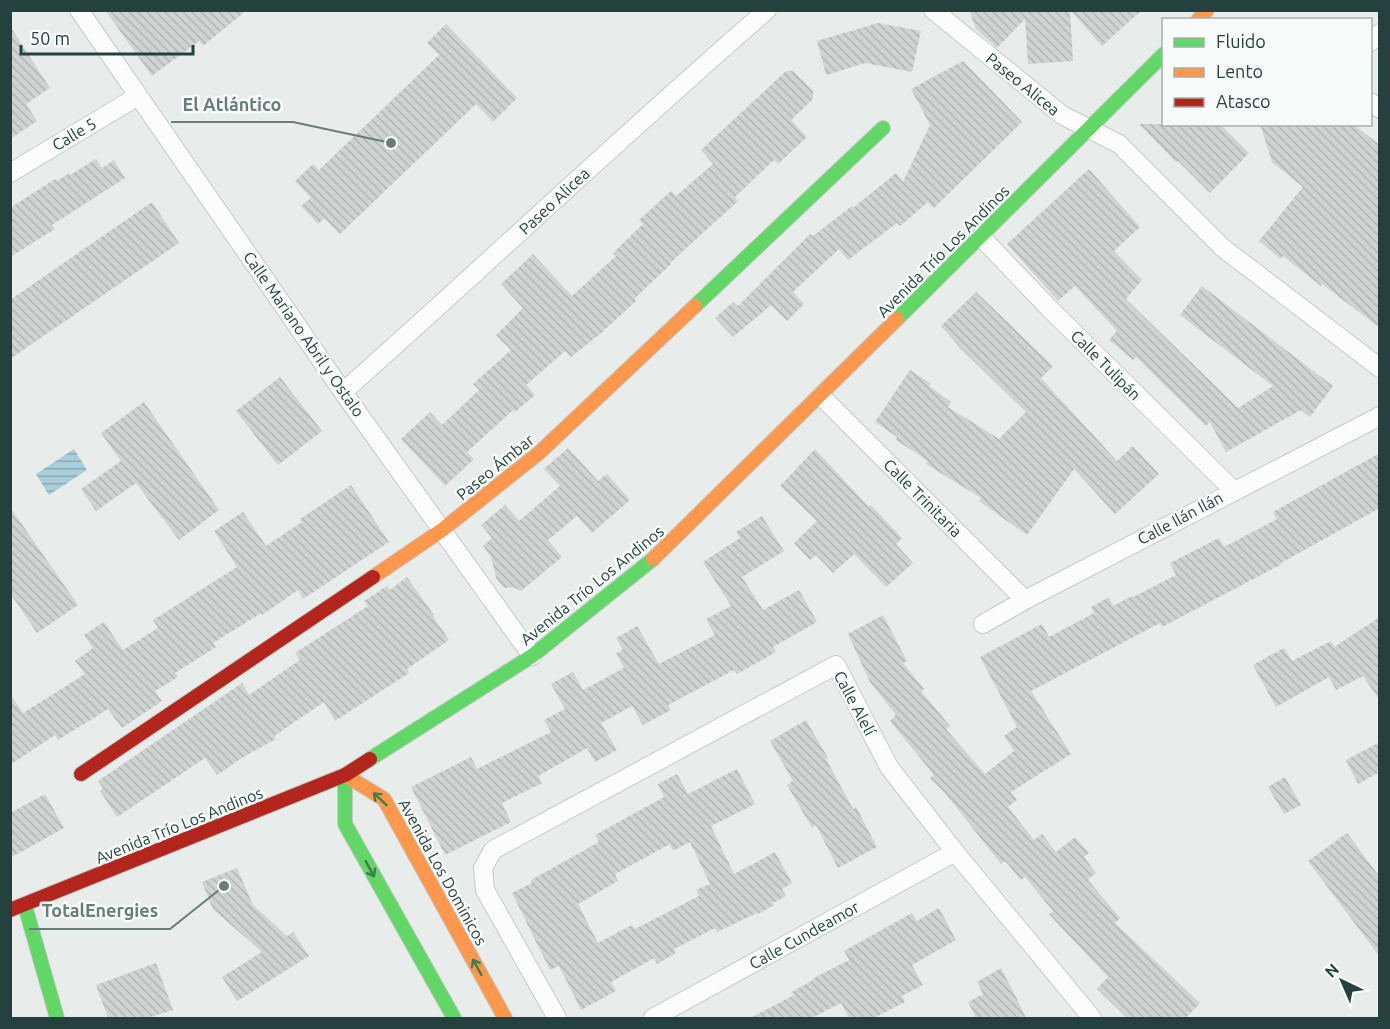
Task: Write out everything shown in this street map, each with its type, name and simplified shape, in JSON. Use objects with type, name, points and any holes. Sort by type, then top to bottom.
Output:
[{"type":"street","name":"Calle Mariano Abril y Ostalo","points":[[79,10],[343,393],[532,656]]},
{"type":"street","name":"Paseo Alicea","points":[[343,393],[483,268],[661,102],[767,10]]},
{"type":"street","name":"Paseo Alicea","points":[[933,10],[1062,116],[1119,144],[1223,248],[1380,368]]},
{"type":"street","name":"Avenida Trío Los Andinos","points":[[10,910],[25,906],[345,775],[532,656],[659,554],[1162,56]]},
{"type":"street","name":"Calle 5","points":[[10,173],[138,96]]},
{"type":"street","name":"Paseo Ámbar","points":[[81,774],[442,530],[539,453],[883,128]]},
{"type":"street","name":"Calle Tulipán","points":[[981,237],[1048,307],[1234,491]]},
{"type":"street","name":"Calle Trinitaria","points":[[820,396],[1025,600]]},
{"type":"street","name":"Calle Ilán Ilán","points":[[983,624],[1380,416]]},
{"type":"street","name":"Calle Alelí","points":[[557,1018],[485,890],[483,868],[493,850],[836,665],[888,766],[955,852],[1092,1018]]},
{"type":"street","points":[[345,775],[345,824],[454,1018]]},
{"type":"street","name":"Avenida Los Dominicos","points":[[345,775],[384,799],[505,1018]]},
{"type":"street","name":"Calle Cundeamor","points":[[661,1017],[955,852]]},
{"type":"street","points":[[25,906],[57,1018]]},
{"type":"water","points":[[74,449],[87,470],[49,495],[36,474]]},
{"type":"building","points":[[105,10],[247,10],[203,46],[199,41],[152,76]]},
{"type":"building","points":[[969,10],[1070,10],[1073,61],[1028,64],[1025,19],[997,48],[976,29]]},
{"type":"building","points":[[1070,10],[1142,10],[1102,46]]},
{"type":"building","points":[[878,23],[921,31],[912,72],[865,63],[826,75],[817,41]]},
{"type":"building","points":[[446,24],[517,98],[493,122],[476,104],[340,234],[324,218],[318,224],[301,206],[311,198],[295,181],[313,164],[319,170],[439,55],[427,43]]},
{"type":"building","points":[[10,26],[50,88],[26,104],[37,121],[10,139]]},
{"type":"building","points":[[963,61],[1022,122],[934,208],[928,202],[900,226],[897,223],[848,260],[839,249],[793,292],[804,304],[787,321],[771,305],[733,337],[715,318],[733,302],[738,306],[810,234],[813,236],[852,206],[853,208],[896,173],[903,182],[930,125],[911,89]]},
{"type":"building","points":[[786,71],[793,71],[813,91],[813,99],[791,120],[807,137],[778,164],[774,160],[735,197],[738,201],[670,263],[634,299],[636,301],[600,334],[571,357],[565,351],[526,385],[535,395],[515,412],[513,410],[467,452],[474,459],[445,486],[401,439],[430,412],[442,425],[479,390],[473,384],[511,350],[496,335],[523,308],[501,284],[533,254],[572,296],[616,256],[613,253],[643,224],[639,220],[671,191],[676,196],[713,164],[701,150]]},
{"type":"building","points":[[1139,124],[1222,126],[1249,153],[1210,193],[1178,161],[1176,162]]},
{"type":"building","points":[[1261,126],[1356,126],[1380,145],[1380,328],[1322,284],[1321,286],[1283,256],[1281,259],[1259,241],[1303,187],[1272,162]]},
{"type":"building","points":[[96,159],[102,168],[114,160],[125,178],[52,225],[55,229],[10,257],[10,208],[55,179],[57,181],[69,173],[70,175]]},
{"type":"building","points":[[1089,169],[1140,227],[1114,251],[1142,280],[1126,299],[1238,408],[1273,386],[1180,315],[1202,286],[1333,386],[1310,417],[1301,410],[1226,452],[1210,422],[1206,426],[1136,357],[1133,360],[1109,340],[1117,331],[1075,286],[1058,301],[1007,244]]},
{"type":"building","points":[[152,202],[179,243],[10,359],[10,300]]},
{"type":"building","points":[[976,292],[1053,366],[1041,378],[1117,461],[1133,446],[1159,474],[1115,514],[1074,469],[1027,535],[979,501],[981,498],[926,464],[928,461],[896,440],[897,437],[875,422],[910,370],[931,384],[929,386],[951,402],[948,407],[999,439],[1026,412],[961,349],[941,326]]},
{"type":"building","points":[[280,377],[322,431],[278,465],[236,411]]},
{"type":"building","points":[[144,402],[219,510],[179,540],[136,483],[96,511],[81,489],[121,461],[101,433]]},
{"type":"building","points":[[568,448],[598,481],[607,474],[630,500],[592,533],[577,516],[548,540],[562,557],[521,591],[513,587],[504,588],[496,578],[491,556],[483,546],[492,538],[481,525],[505,505],[519,521],[560,486],[544,469]]},
{"type":"building","points":[[815,449],[869,507],[871,505],[902,538],[896,544],[913,563],[886,587],[854,554],[833,573],[816,555],[810,560],[794,543],[817,521],[780,486]]},
{"type":"building","points":[[1380,453],[1380,508],[1282,564],[1162,627],[1160,623],[1031,691],[1071,754],[1011,792],[1017,800],[1008,807],[1034,840],[1042,834],[1056,852],[1075,837],[1089,853],[1084,857],[1096,873],[1088,880],[1120,918],[1115,923],[1200,1003],[1186,1018],[1127,1018],[1097,989],[1108,977],[1049,914],[1053,911],[1025,877],[1021,880],[1005,861],[1001,864],[945,793],[930,778],[934,775],[890,721],[896,715],[870,682],[848,634],[883,615],[907,661],[903,663],[924,689],[921,691],[950,726],[946,729],[985,774],[1014,751],[1004,736],[1017,727],[980,657],[1042,624],[1049,637],[1094,613],[1091,607],[1109,597],[1113,606],[1133,597],[1176,575],[1170,563],[1219,538],[1224,547],[1277,519],[1273,512]]},
{"type":"building","points":[[351,485],[389,542],[303,599],[298,590],[262,615],[261,613],[213,643],[216,647],[175,673],[178,677],[155,691],[162,701],[122,728],[108,709],[58,740],[55,735],[10,765],[10,694],[23,713],[85,674],[75,661],[93,648],[84,635],[104,622],[123,650],[158,628],[153,620],[237,567],[214,531],[243,512],[266,546],[302,522],[300,519]]},
{"type":"building","points":[[10,507],[78,605],[37,633],[10,593]]},
{"type":"building","points":[[762,516],[784,551],[742,577],[763,610],[799,590],[817,622],[773,647],[776,652],[737,674],[734,670],[668,705],[671,710],[643,725],[632,706],[601,723],[617,750],[595,762],[587,748],[538,776],[542,783],[502,803],[511,822],[445,855],[411,787],[471,757],[477,769],[551,732],[544,720],[565,709],[551,684],[573,672],[583,690],[624,668],[616,653],[623,650],[616,638],[637,626],[659,664],[715,635],[706,619],[731,606],[703,562],[740,538],[736,532]]},
{"type":"building","points":[[407,577],[449,640],[407,669],[409,673],[335,721],[324,702],[274,736],[276,739],[217,775],[205,758],[117,817],[100,791],[103,788],[98,781],[242,683],[249,695],[300,660],[295,653],[368,606],[364,601],[387,586],[390,590]]},
{"type":"building","points":[[1380,617],[1380,701],[1363,676],[1336,690],[1329,677],[1276,707],[1253,665],[1284,648],[1292,661],[1331,641],[1334,647]]},
{"type":"building","points":[[806,720],[853,809],[856,807],[877,847],[838,868],[816,825],[812,828],[787,785],[793,781],[770,741]]},
{"type":"building","points":[[1380,742],[1380,772],[1358,784],[1346,760]]},
{"type":"building","points":[[737,769],[755,804],[711,826],[734,874],[775,852],[792,883],[782,889],[786,896],[758,914],[717,932],[715,928],[674,949],[676,953],[657,964],[654,958],[611,982],[616,991],[581,1010],[559,966],[550,970],[512,893],[599,842],[595,835],[664,797],[658,784],[677,774],[688,794]],"holes":[[[690,842],[710,884],[696,890],[699,896],[635,929],[632,925],[598,943],[578,904],[618,881],[615,874],[670,844],[673,851]]]},
{"type":"building","points":[[1285,777],[1301,805],[1284,814],[1268,787]]},
{"type":"building","points":[[45,794],[64,828],[10,858],[10,813]]},
{"type":"building","points":[[1347,833],[1380,877],[1380,957],[1308,861]]},
{"type":"building","points":[[237,868],[253,905],[287,936],[293,932],[309,956],[237,1001],[222,977],[262,952],[213,909],[202,882]]},
{"type":"building","points":[[939,908],[956,940],[912,965],[923,985],[902,996],[905,1002],[874,1018],[849,1018],[841,1003],[812,1018],[750,1018],[794,995],[792,992],[812,979],[849,960],[844,951],[912,913],[917,921]]},
{"type":"building","points":[[156,963],[173,1010],[148,1018],[108,1018],[96,985]]},
{"type":"building","points":[[1001,968],[1026,1018],[976,1018],[968,1002],[983,994],[977,982]]},
{"type":"traffic: fast","points":[[897,319],[1162,56]]},
{"type":"traffic: fast","points":[[695,306],[883,128]]},
{"type":"traffic: fast","points":[[370,759],[532,656],[653,559]]},
{"type":"traffic: fast","points":[[345,775],[345,824],[454,1018]]},
{"type":"traffic: fast","points":[[25,906],[57,1018]]},
{"type":"traffic: slow","points":[[1200,18],[1207,10]]},
{"type":"traffic: slow","points":[[373,577],[442,530],[539,453],[695,306]]},
{"type":"traffic: slow","points":[[653,559],[897,319]]},
{"type":"traffic: slow","points":[[345,775],[384,799],[505,1018]]},
{"type":"traffic: jam","points":[[81,774],[373,577]]},
{"type":"traffic: jam","points":[[10,910],[345,775],[370,759]]},
{"type":"place","name":"El Atlántico","points":[[391,143]]},
{"type":"place","name":"TotalEnergies","points":[[224,886]]}]
